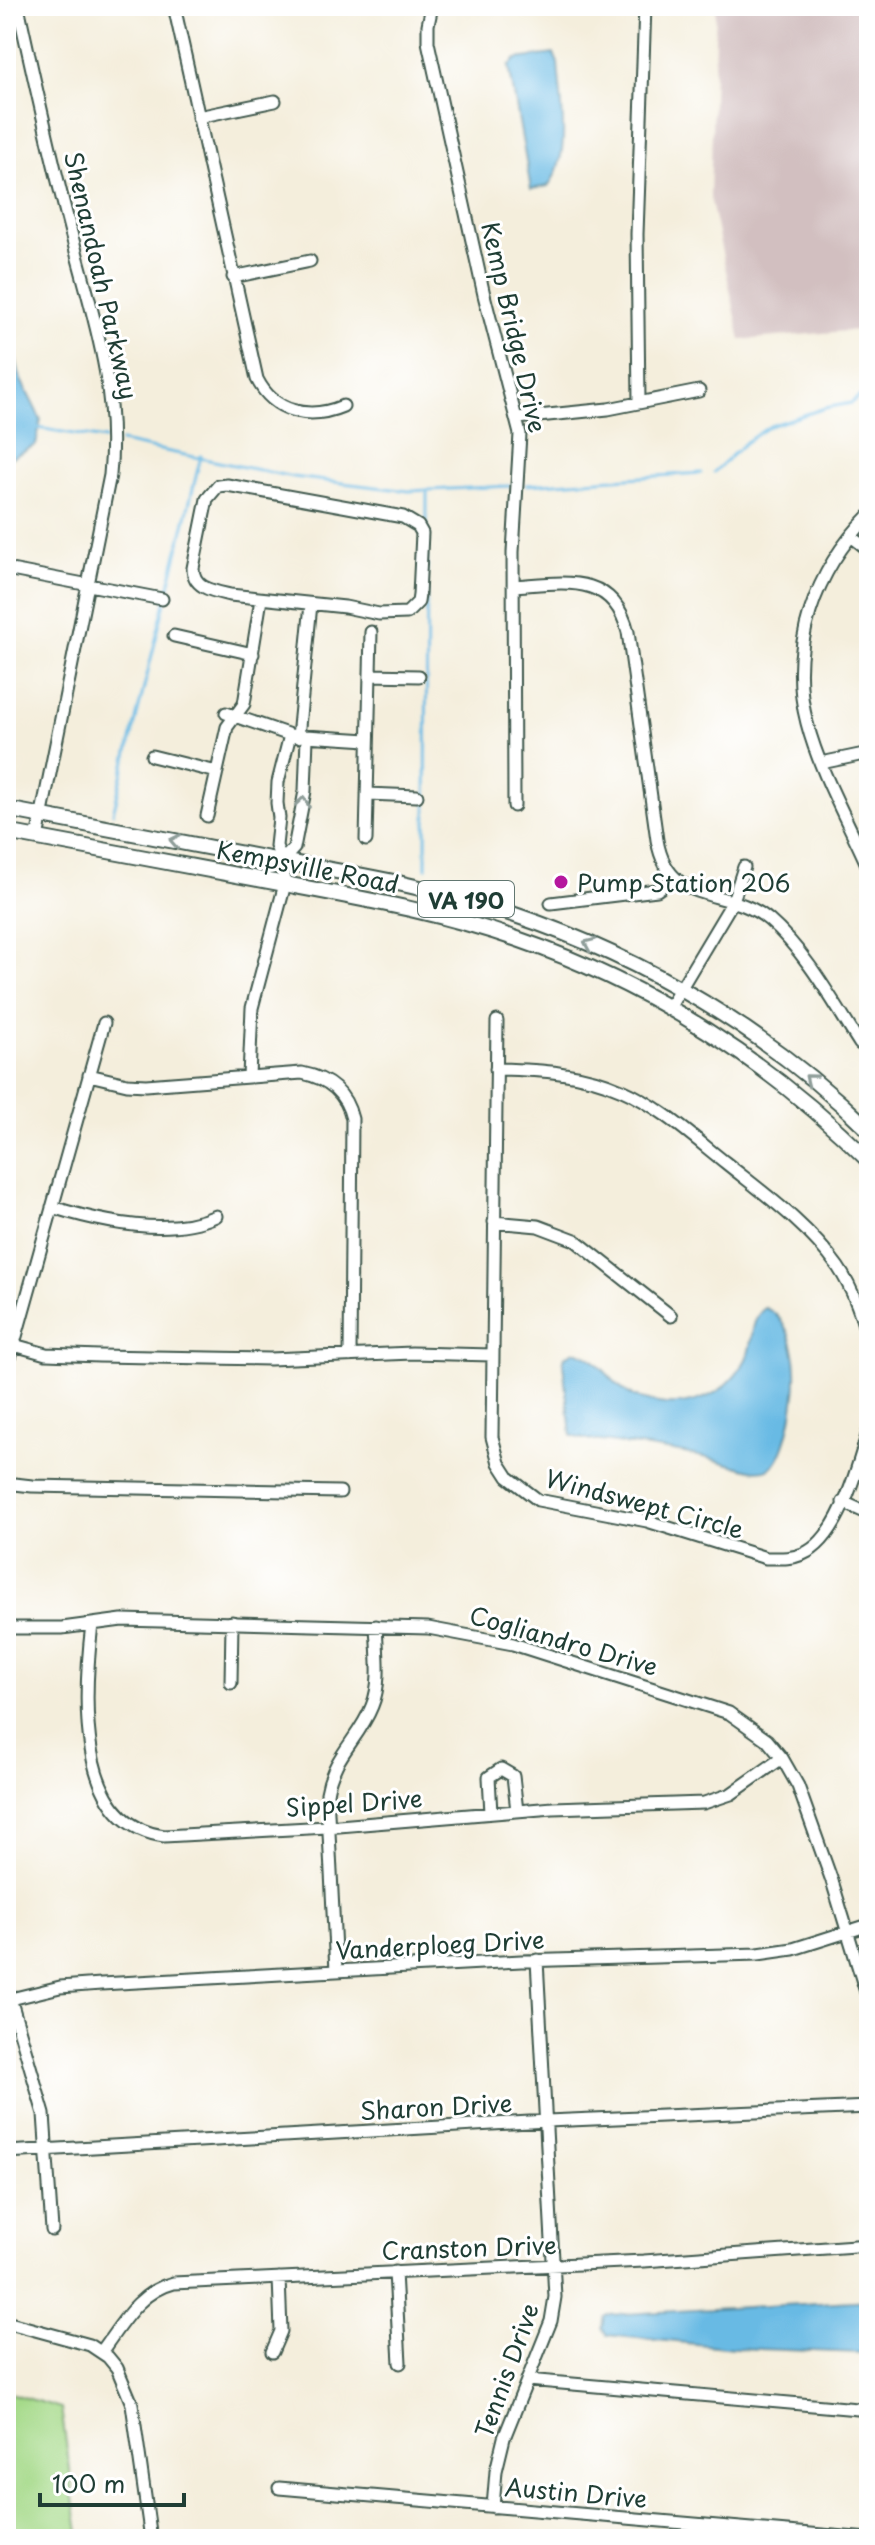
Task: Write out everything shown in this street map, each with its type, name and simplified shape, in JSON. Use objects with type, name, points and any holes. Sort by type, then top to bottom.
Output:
[{"type":"main road","name":"Kempsville Road","points":[[6,809],[420,888],[515,914],[614,954],[681,990],[779,1054],[869,1130]]},
{"type":"main road","name":"Kempsville Road","points":[[6,832],[410,908],[489,929],[587,966],[669,1008],[769,1074],[824,1118],[869,1161]]},
{"type":"street","name":"Shenandoah Parkway","points":[[18,6],[57,181],[110,390],[113,444],[110,475],[37,838]]},
{"type":"street","points":[[174,6],[253,368],[260,386],[269,398],[286,409],[305,413],[343,406]]},
{"type":"street","name":"Kemp Bridge Drive","points":[[432,6],[428,42],[484,295],[520,434],[513,542],[514,806]]},
{"type":"street","points":[[639,401],[637,234],[645,6]]},
{"type":"street","points":[[198,117],[275,101]]},
{"type":"street","points":[[233,277],[310,261]]},
{"type":"street","points":[[518,418],[608,409],[699,391]]},
{"type":"street","points":[[218,486],[237,486],[403,517],[418,526],[422,533],[422,564],[419,595],[413,608],[400,615],[311,604],[212,591],[197,583],[193,576],[207,499],[218,486]]},
{"type":"street","points":[[869,517],[851,536],[824,575],[813,601],[803,644],[801,690],[806,721],[821,763],[869,869]]},
{"type":"street","points":[[851,536],[869,550]]},
{"type":"street","points":[[6,569],[162,599]]},
{"type":"street","points":[[513,586],[585,585],[604,592],[620,608],[628,632],[659,853],[674,878],[696,891],[733,901],[768,919],[803,958],[860,1044]]},
{"type":"street","points":[[207,816],[227,727],[231,716],[244,704],[261,599]]},
{"type":"street","points":[[282,861],[294,848],[305,791],[298,737],[311,604]]},
{"type":"street","points":[[366,840],[371,632]]},
{"type":"street","points":[[174,636],[253,654]]},
{"type":"street","points":[[370,675],[419,676]]},
{"type":"street","points":[[231,716],[298,737],[368,740]]},
{"type":"street","points":[[249,1076],[252,1008],[285,884],[276,846],[278,792],[298,737]]},
{"type":"street","points":[[821,763],[869,753]]},
{"type":"street","points":[[152,756],[217,772]]},
{"type":"street","points":[[367,794],[417,796]]},
{"type":"street","points":[[669,1008],[733,901],[744,867]]},
{"type":"street","points":[[551,903],[657,890],[674,878]]},
{"type":"street","name":"Windswept Circle","points":[[497,1021],[492,1437],[508,1477],[538,1500],[647,1521],[766,1558],[787,1559],[806,1553],[821,1542],[855,1474],[869,1429]]},
{"type":"street","points":[[6,1372],[104,1023]]},
{"type":"street","points":[[496,1069],[541,1070],[591,1079],[641,1099],[680,1126],[802,1225],[838,1268],[854,1297],[869,1346]]},
{"type":"street","points":[[89,1075],[146,1085],[302,1073],[330,1083],[340,1092],[350,1110],[352,1152],[350,1356]]},
{"type":"street","points":[[52,1207],[100,1220],[132,1224],[176,1226],[202,1222],[216,1216]]},
{"type":"street","points":[[494,1222],[538,1226],[575,1240],[671,1316]]},
{"type":"street","points":[[14,1345],[46,1354],[270,1359],[412,1353],[492,1355]]},
{"type":"street","points":[[6,1483],[340,1492]]},
{"type":"street","points":[[843,1502],[869,1514]]},
{"type":"street","name":"Cogliandro Drive","points":[[6,1628],[49,1629],[122,1620],[428,1628],[485,1637],[729,1713],[756,1730],[782,1758],[798,1786],[869,2002]]},
{"type":"street","points":[[231,1683],[232,1622]]},
{"type":"street","name":"Sippel Drive","points":[[92,1624],[87,1703],[98,1775],[108,1801],[126,1823],[164,1836],[327,1827],[517,1811],[704,1803],[731,1794],[782,1758]]},
{"type":"street","points":[[336,1971],[327,1793],[334,1765],[374,1703],[377,1686],[376,1626]]},
{"type":"street","points":[[491,1813],[489,1777],[501,1769],[513,1776],[517,1811]]},
{"type":"street","name":"Vanderploeg Drive","points":[[11,1999],[60,1987],[87,1985],[537,1960],[768,1953],[793,1949],[869,1925]]},
{"type":"street","name":"Tennis Drive","points":[[493,2507],[498,2458],[554,2307],[537,1960]]},
{"type":"street","points":[[6,1984],[41,2102],[52,2230]]},
{"type":"street","name":"Sharon Drive","points":[[6,2152],[547,2121],[869,2107]]},
{"type":"street","name":"Cranston Drive","points":[[101,2352],[139,2301],[162,2286],[173,2283],[554,2266],[869,2245]]},
{"type":"street","points":[[395,2272],[400,2363]]},
{"type":"street","points":[[272,2352],[281,2331],[279,2278]]},
{"type":"street","points":[[6,2322],[80,2341],[101,2352],[117,2368],[132,2404],[151,2539]]},
{"type":"street","points":[[527,2380],[869,2410]]},
{"type":"street","name":"Austin Drive","points":[[279,2488],[869,2539]]},
{"type":"shaded area","points":[[716,6],[869,6],[869,329],[741,340],[710,197]]},
{"type":"green space","points":[[6,2392],[61,2408],[80,2539],[6,2539]]},
{"type":"water","points":[[554,54],[558,63],[563,143],[556,173],[548,186],[531,189],[509,66],[516,59]]},
{"type":"water","points":[[6,320],[21,380],[41,420],[36,445],[6,460]]},
{"type":"water","points":[[765,1308],[779,1318],[788,1334],[796,1370],[787,1437],[777,1461],[770,1468],[750,1470],[692,1455],[571,1435],[563,1363],[565,1356],[575,1351],[588,1356],[628,1393],[645,1400],[661,1404],[695,1401],[724,1386],[736,1374],[746,1359],[756,1318]]},
{"type":"water","points":[[869,2300],[869,2351],[862,2353],[735,2348],[608,2335],[603,2328],[608,2315]]},
{"type":"waterway","points":[[714,472],[746,442],[770,426],[851,403],[869,389]]},
{"type":"waterway","points":[[38,428],[105,439]]},
{"type":"waterway","points":[[121,442],[293,477],[409,491],[510,486]]},
{"type":"waterway","points":[[113,813],[201,456]]},
{"type":"waterway","points":[[526,485],[701,473]]},
{"type":"waterway","points":[[426,868],[427,492]]},
{"type":"place","name":"Pump Station 206","points":[[561,882]]}]
